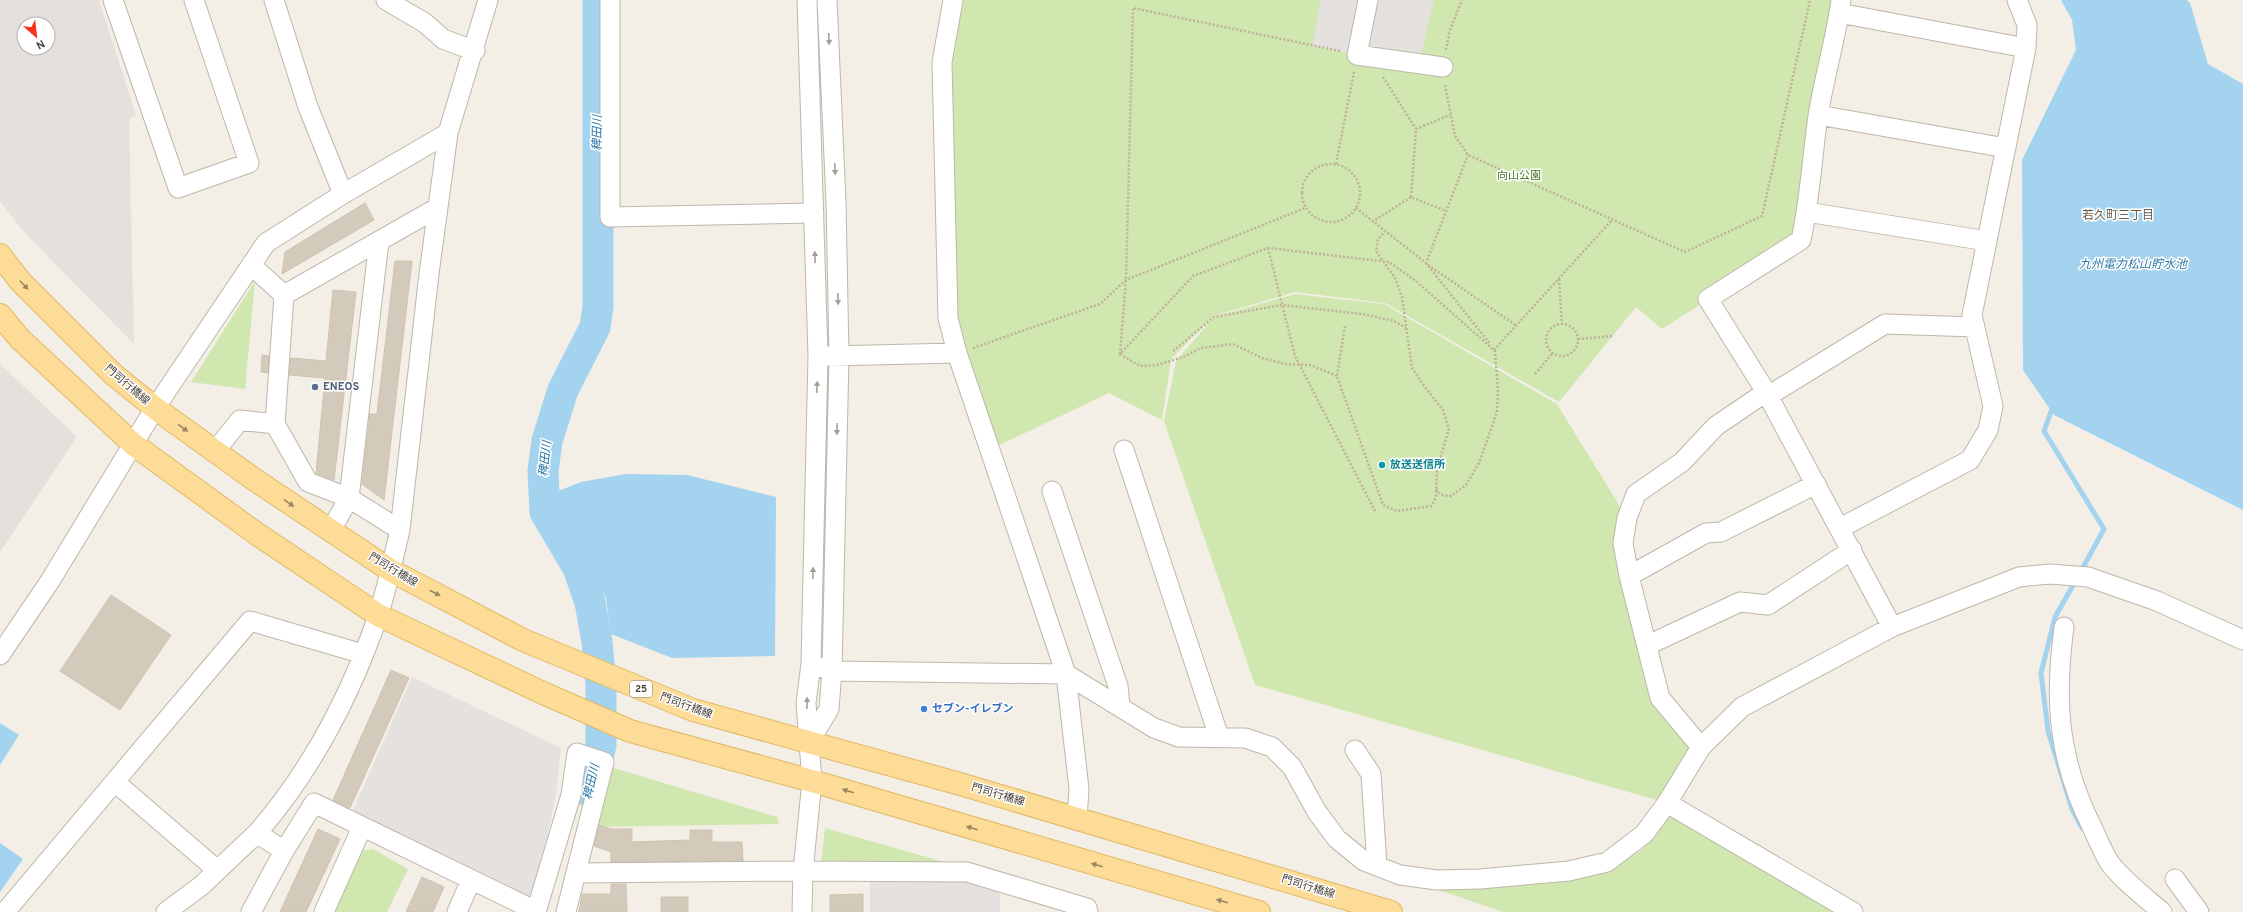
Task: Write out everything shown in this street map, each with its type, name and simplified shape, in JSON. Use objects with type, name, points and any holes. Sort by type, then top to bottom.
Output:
[{"type":"main road","name":"門司行橋線","points":[[0,254],[20,281],[113,374],[155,408],[215,451],[390,570],[523,640],[693,710],[1077,818],[1391,912]]},
{"type":"main road","points":[[0,316],[20,338],[133,444],[257,534],[378,615],[543,693],[630,731],[812,781],[1259,912]]},
{"type":"street","points":[[113,0],[178,188],[249,163],[194,0]]},
{"type":"street","points":[[274,0],[308,107],[343,194]]},
{"type":"street","points":[[386,0],[425,23],[443,39],[474,51]]},
{"type":"street","points":[[166,912],[201,886],[256,833],[298,780],[342,703],[378,615],[400,530],[448,133],[474,51],[488,0]]},
{"type":"street","points":[[610,0],[610,217],[814,213]]},
{"type":"street","points":[[802,912],[803,870],[812,781],[806,703],[811,664],[818,356],[807,0]]},
{"type":"street","points":[[809,742],[829,709],[832,671],[839,356],[836,202],[827,0]]},
{"type":"street","points":[[953,0],[942,62],[948,318],[957,353],[1066,674],[1079,789],[1077,818]]},
{"type":"street","points":[[1368,0],[1363,56],[1443,67]]},
{"type":"street","points":[[1840,528],[1970,460],[1988,430],[1994,406],[1972,315],[2026,48],[2027,25],[2017,0]]},
{"type":"street","points":[[1892,627],[1767,394],[1708,299],[1801,240],[1807,212],[1818,116],[1840,6],[2026,48]]},
{"type":"street","points":[[1818,116],[2006,148]]},
{"type":"street","points":[[0,655],[50,581],[155,408],[266,243],[343,194],[448,133]]},
{"type":"street","points":[[284,295],[438,208]]},
{"type":"street","points":[[1807,212],[1987,241]]},
{"type":"street","points":[[331,530],[349,498],[379,241]]},
{"type":"street","points":[[251,265],[284,295]]},
{"type":"street","points":[[284,295],[275,424],[308,482],[349,498],[400,530]]},
{"type":"street","points":[[1701,747],[1660,698],[1648,645],[1629,576],[1623,543],[1627,518],[1636,494],[1682,462],[1716,426],[1885,324],[1975,327]]},
{"type":"street","points":[[818,356],[957,353]]},
{"type":"street","points":[[215,451],[240,420],[275,424]]},
{"type":"street","points":[[1124,450],[1219,737]]},
{"type":"street","points":[[1629,576],[1706,534],[1721,532],[1816,484]]},
{"type":"street","points":[[1052,491],[1118,686],[1120,707]]},
{"type":"street","points":[[1648,645],[1740,602],[1768,604],[1852,550]]},
{"type":"street","points":[[811,664],[832,671],[1066,674],[1154,728],[1179,737],[1245,738],[1272,748],[1292,767],[1317,812],[1338,839],[1364,861],[1400,875],[1437,880],[1480,879],[1569,871],[1607,862],[1644,834],[1667,803],[1701,747],[1742,707],[1892,627],[2020,577],[2050,574],[2088,577],[2150,599],[2243,640]]},
{"type":"street","points":[[5,912],[250,621],[363,654]]},
{"type":"street","points":[[2064,626],[2059,667],[2058,700],[2064,745],[2078,799],[2109,862],[2162,912]]},
{"type":"street","points":[[1355,750],[1371,774],[1377,866]]},
{"type":"street","points":[[251,912],[284,850],[314,803],[536,911],[571,795],[577,753],[604,762],[566,912]]},
{"type":"street","points":[[115,782],[217,870]]},
{"type":"street","points":[[1667,803],[1853,912]]},
{"type":"street","points":[[324,912],[362,827]]},
{"type":"street","points":[[256,833],[284,850]]},
{"type":"street","points":[[576,873],[803,870],[967,872],[1087,908],[1088,912]]},
{"type":"street","points":[[2175,879],[2199,912]]},
{"type":"street","points":[[457,912],[471,880]]},
{"type":"path","points":[[1462,0],[1450,30],[1443,67],[1450,115],[1455,136],[1468,155],[1685,252],[1762,216],[1810,0]]},
{"type":"path","points":[[1120,354],[1126,280],[1133,8],[1363,56],[1416,129],[1411,197]]},
{"type":"path","points":[[1336,164],[1363,56]]},
{"type":"path","points":[[1416,129],[1450,115]]},
{"type":"path","points":[[1426,263],[1468,155]]},
{"type":"path","points":[[1336,164],[1349,170],[1358,180],[1359,199],[1356,208],[1341,220],[1330,222],[1321,221],[1312,216],[1305,208],[1301,193],[1304,179],[1318,166],[1336,164]]},
{"type":"path","points":[[1411,197],[1446,211]]},
{"type":"path","points":[[1372,222],[1411,197]]},
{"type":"path","points":[[957,353],[1100,304],[1126,280],[1305,208]]},
{"type":"path","points":[[1356,208],[1426,263],[1517,326]]},
{"type":"path","points":[[1495,351],[1612,220]]},
{"type":"path","points":[[1345,326],[1337,376],[1383,505],[1397,511],[1430,506],[1436,498],[1437,469],[1449,428],[1443,410],[1412,368],[1402,297],[1395,278],[1376,251],[1378,239],[1385,232]]},
{"type":"path","points":[[1120,354],[1193,276],[1268,248],[1389,262],[1416,281],[1495,351]]},
{"type":"path","points":[[1268,248],[1295,356],[1375,511]]},
{"type":"path","points":[[1426,263],[1495,351],[1498,390],[1497,412],[1479,463],[1466,485],[1451,496],[1441,495],[1436,489]]},
{"type":"path","points":[[1559,279],[1562,324]]},
{"type":"path","points":[[1173,351],[1214,317],[1282,305],[1362,314],[1394,321],[1407,328]]},
{"type":"path","points":[[1562,324],[1574,329],[1578,339],[1578,345],[1572,353],[1561,357],[1552,354],[1546,344],[1547,334],[1554,326],[1562,324]]},
{"type":"path","points":[[1578,339],[1613,336]]},
{"type":"path","points":[[1120,354],[1140,366],[1163,363],[1183,357],[1201,348],[1233,344],[1262,358],[1285,364],[1310,365],[1337,376]]},
{"type":"path","points":[[1535,374],[1552,354]]},
{"type":"shaded area","points":[[0,0],[99,0],[136,115],[129,120],[134,344],[24,232],[0,201]]},
{"type":"shaded area","points":[[1321,0],[1434,0],[1419,64],[1357,55],[1312,46]]},
{"type":"shaded area","points":[[0,364],[77,437],[0,552]]},
{"type":"shaded area","points":[[412,677],[561,748],[556,795],[543,855],[528,901],[350,817]]},
{"type":"shaded area","points":[[966,877],[1000,889],[1000,912],[870,912],[870,879]]},
{"type":"green space","name":"向山公園","points":[[953,0],[1841,0],[1801,240],[1662,329],[1636,307],[1559,402],[1385,303],[1295,292],[1214,316],[1171,359],[1162,420],[1109,393],[991,449],[957,353],[942,62]]},
{"type":"green space","points":[[255,281],[245,389],[191,382]]},
{"type":"green space","points":[[1295,294],[1384,304],[1557,404],[1627,518],[1660,698],[1701,747],[1667,803],[1255,685],[1164,421],[1176,361],[1214,317]]},
{"type":"green space","points":[[607,766],[777,817],[779,824],[589,827]]},
{"type":"green space","points":[[1671,812],[1849,912],[1503,912],[1439,890],[1528,881],[1611,869],[1642,850]]},
{"type":"green space","points":[[825,828],[951,864],[821,867]]},
{"type":"green space","points":[[373,849],[408,869],[387,912],[330,912],[358,851]]},
{"type":"water","name":"九州電力松山貯水池","points":[[2061,0],[2187,0],[2190,3],[2208,64],[2243,84],[2243,510],[2054,415],[2023,370],[2022,160],[2076,50],[2072,20]]},
{"type":"water","points":[[626,474],[687,475],[776,497],[775,656],[672,658],[611,634],[606,598],[588,564],[558,520],[556,492],[581,482]]},
{"type":"water","points":[[0,723],[19,735],[0,765]]},
{"type":"water","points":[[0,843],[23,859],[0,892]]},
{"type":"building","points":[[365,203],[374,220],[282,274],[285,252]]},
{"type":"building","points":[[395,261],[412,261],[384,500],[362,484],[370,414],[377,414]]},
{"type":"building","points":[[333,290],[356,292],[334,480],[316,473],[325,378],[289,375],[291,358],[326,361]]},
{"type":"building","points":[[262,355],[269,356],[268,373],[261,372]]},
{"type":"building","points":[[111,595],[171,635],[120,710],[60,671]]},
{"type":"building","points":[[391,670],[409,678],[350,808],[333,800]]},
{"type":"building","points":[[599,825],[611,829],[632,829],[632,842],[690,840],[690,830],[712,830],[712,842],[742,842],[743,861],[611,862],[611,852],[594,846]]},
{"type":"building","points":[[318,829],[340,839],[306,912],[280,912]]},
{"type":"building","points":[[422,877],[444,887],[433,912],[406,912]]},
{"type":"building","points":[[611,884],[626,884],[627,912],[579,912],[582,894],[611,894]]},
{"type":"building","points":[[863,894],[863,912],[830,912],[830,895]]},
{"type":"building","points":[[661,897],[688,897],[688,912],[661,912]]},
{"type":"waterway","name":"稗田川","points":[[590,792],[601,745],[601,684],[597,642],[590,602],[578,568],[545,512],[543,471],[547,441],[563,390],[595,327],[598,306],[598,0]]},
{"type":"waterway","points":[[2053,406],[2044,431],[2104,529],[2080,573]]},
{"type":"waterway","points":[[2076,580],[2055,617],[2041,673],[2048,731],[2072,809],[2082,828]]},
{"type":"place","name":"ENEOS","points":[[315,387]]},
{"type":"place","name":"放送送信所","points":[[1382,465]]},
{"type":"place","name":"セブン-イレブン","points":[[924,709]]},
{"type":"district","name":"若久町三丁目","points":[[2118,216]]}]
